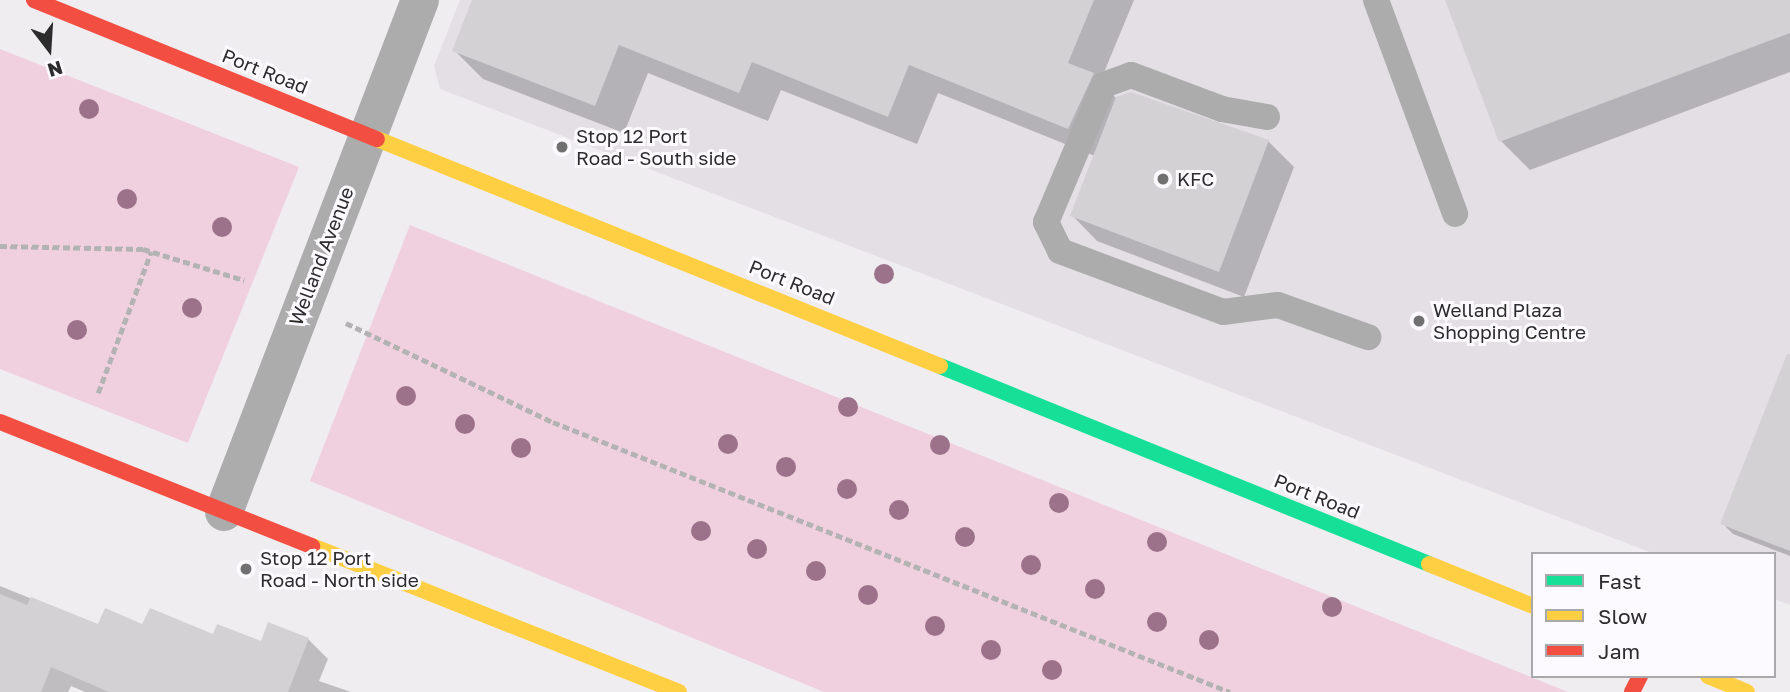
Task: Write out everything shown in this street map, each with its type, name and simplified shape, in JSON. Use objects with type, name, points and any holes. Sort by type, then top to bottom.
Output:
[{"type":"highway","name":"Port Road","points":[[34,0],[367,132],[1531,605]]},
{"type":"highway","points":[[0,422],[679,692]]},
{"type":"highway","points":[[1713,678],[1747,692]]},
{"type":"street","name":"Welland Avenue","points":[[224,512],[419,0]]},
{"type":"lane","points":[[1376,0],[1455,214]]},
{"type":"lane","points":[[1267,117],[1222,108],[1131,75],[1104,85],[1046,222],[1060,251],[1223,312],[1278,304],[1368,337]]},
{"type":"path","points":[[0,246],[151,251],[244,280]]},
{"type":"path","points":[[98,393],[151,251]]},
{"type":"path","points":[[340,320],[553,422],[1230,692]]},
{"type":"shaded area","name":"Welland Plaza Shopping Centre","points":[[460,0],[1790,0],[1790,605],[1776,600],[1776,552],[1650,552],[440,89],[434,66]]},
{"type":"shaded area","points":[[0,49],[299,167],[188,443],[0,369]]},
{"type":"shaded area","points":[[410,225],[1568,692],[824,692],[310,481]]},
{"type":"building","points":[[472,0],[1094,0],[1068,63],[1094,73],[1068,129],[909,65],[888,117],[752,62],[739,93],[619,45],[595,106],[452,51]]},
{"type":"building","points":[[1445,0],[1790,0],[1790,33],[1499,142]]},
{"type":"building","points":[[1131,92],[1269,140],[1219,272],[1070,216],[1116,97]]},
{"type":"building","points":[[1787,354],[1790,354],[1790,551],[1720,524]]},
{"type":"building","points":[[0,594],[27,605],[31,597],[98,624],[105,608],[142,624],[150,608],[213,634],[217,624],[261,641],[268,622],[309,638],[288,692],[109,692],[51,667],[41,692],[0,692]]},
{"type":"traffic: fast","points":[[940,366],[1429,564]]},
{"type":"traffic: slow","points":[[377,139],[940,366]]},
{"type":"traffic: slow","points":[[312,546],[679,692]]},
{"type":"traffic: slow","points":[[1429,564],[1531,605]]},
{"type":"traffic: slow","points":[[1713,678],[1747,692]]},
{"type":"traffic: jam","points":[[34,0],[377,139]]},
{"type":"traffic: jam","points":[[0,422],[312,546]]},
{"type":"traffic: jam","points":[[1632,692],[1639,678]]},
{"type":"place","name":"Stop 12 Port Road - South side","points":[[562,147]]},
{"type":"place","name":"KFC","points":[[1163,179]]},
{"type":"place","name":"Welland Plaza Shopping Centre","points":[[1419,321]]},
{"type":"place","name":"Stop 12 Port Road - North side","points":[[246,569]]}]
